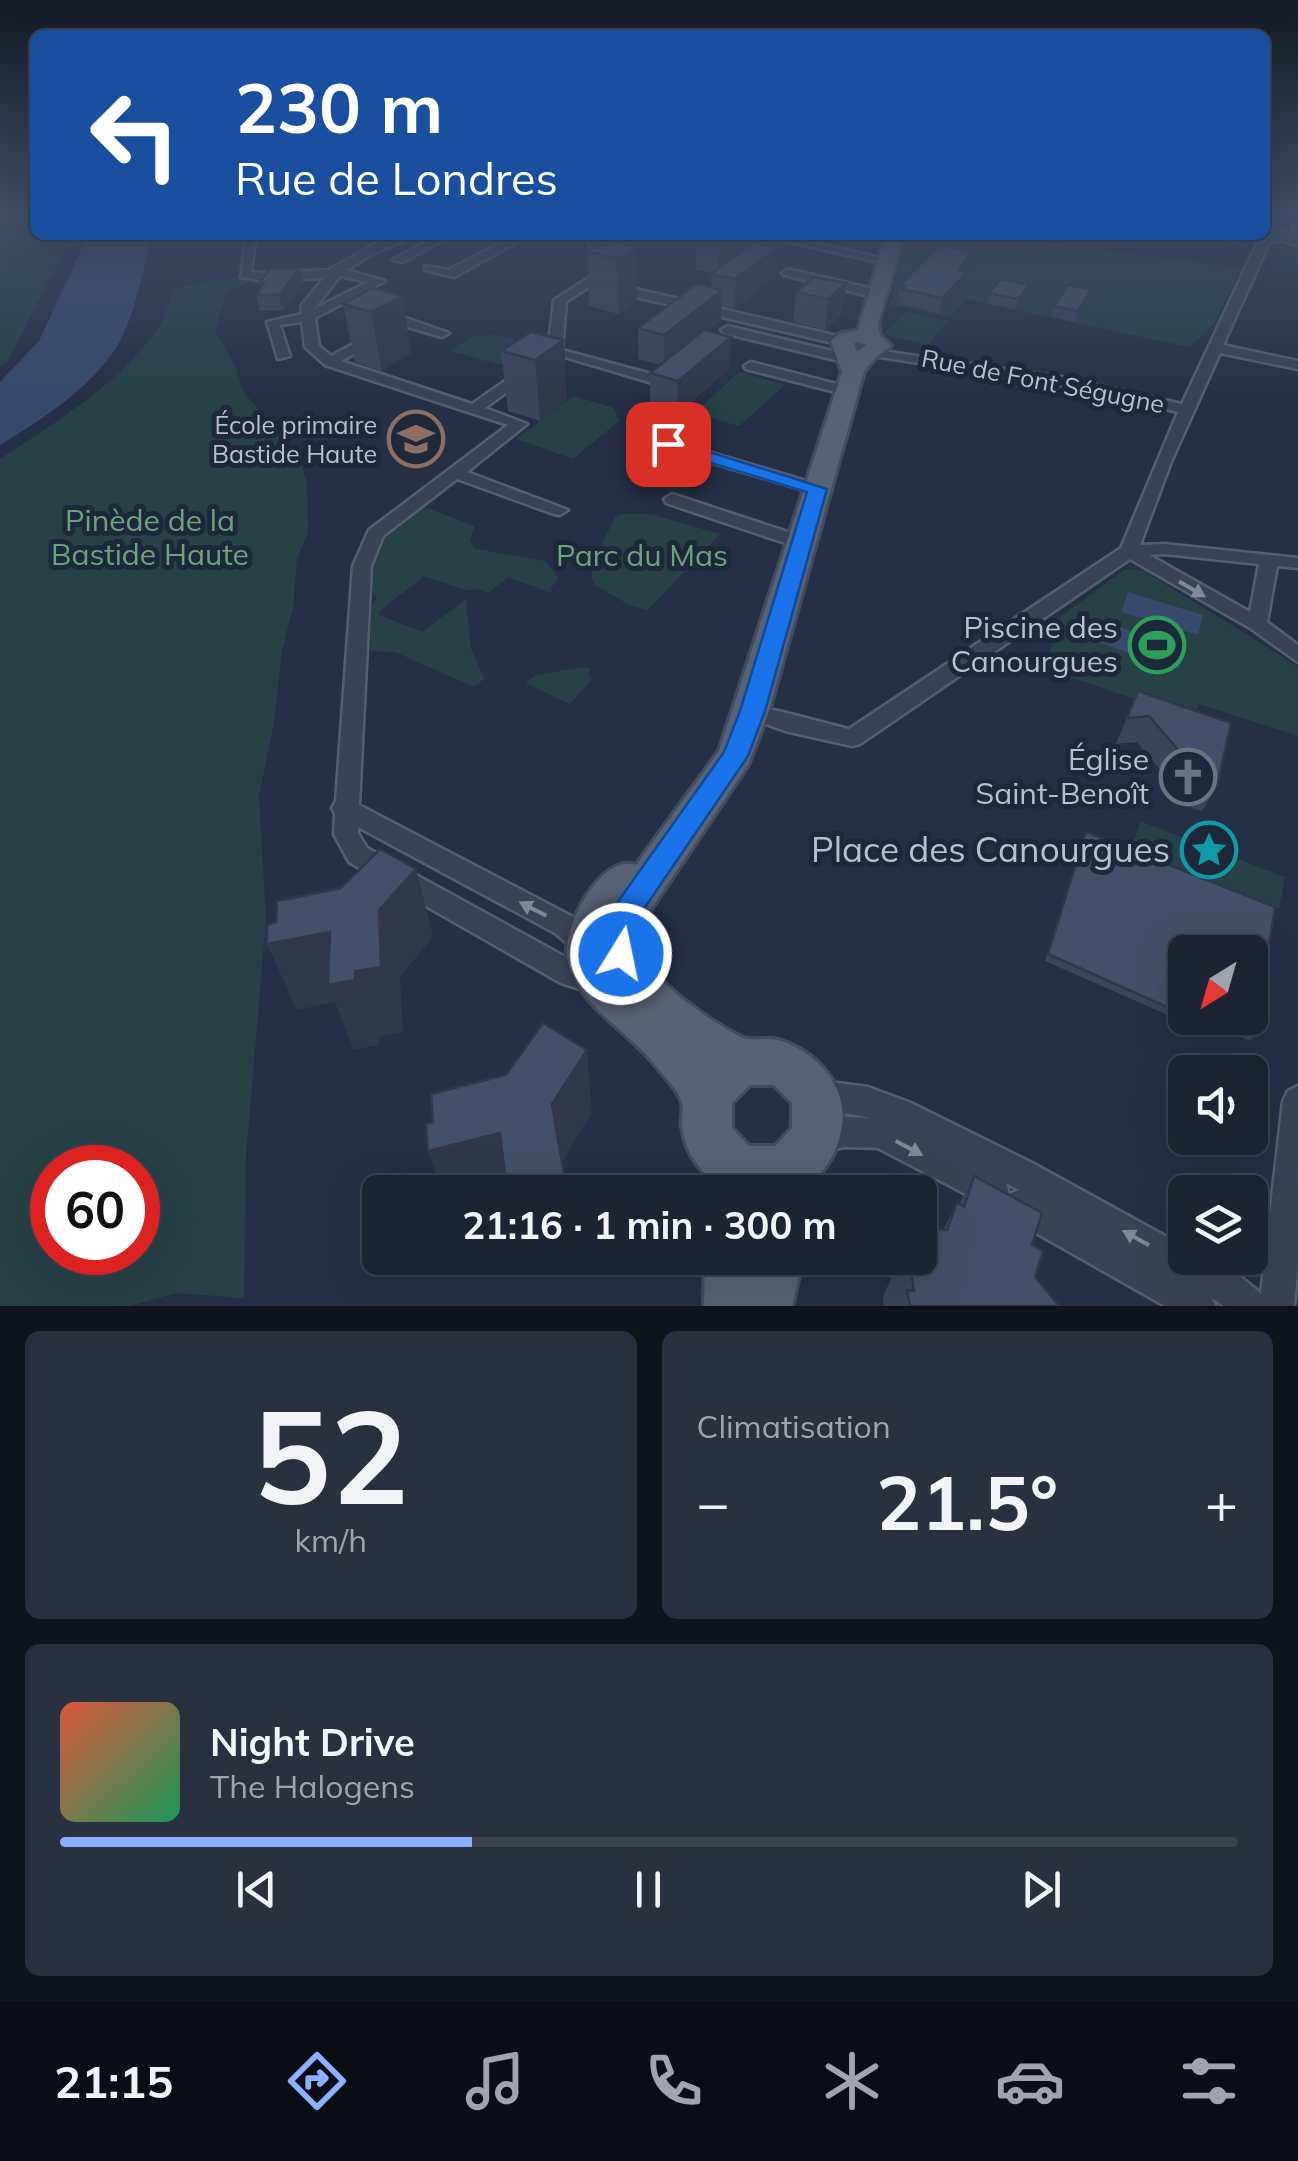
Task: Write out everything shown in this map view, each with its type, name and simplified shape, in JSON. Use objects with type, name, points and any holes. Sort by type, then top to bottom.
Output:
[{"type":"main road","points":[[729,1175],[708,1129],[707,1099],[686,1065],[620,984],[619,930],[627,910],[735,756],[863,351],[882,275]]},
{"type":"main road","points":[[742,1063],[697,1040],[590,964],[586,944],[614,892],[657,832],[748,718]]},
{"type":"main road","points":[[707,1099],[726,1070],[742,1063],[774,1063],[802,1080],[805,1147],[786,1171],[766,1174],[746,1170],[732,1175]]},
{"type":"main road","points":[[732,1275],[732,1306]]},
{"type":"main road","points":[[764,1306],[772,1275]]},
{"type":"street","points":[[250,275],[291,275]]},
{"type":"street","points":[[330,275],[307,306],[312,347],[330,362],[519,424],[375,534],[362,566],[344,808],[346,834],[358,854],[571,974],[620,984]]},
{"type":"street","points":[[283,356],[272,322],[308,317],[379,281],[347,275]]},
{"type":"street","points":[[474,409],[555,352],[560,300],[600,275]]},
{"type":"street","points":[[796,275],[877,294]]},
{"type":"street","points":[[1129,551],[1159,472],[1217,348],[1260,275]]},
{"type":"street","points":[[589,282],[863,351]]},
{"type":"street","points":[[330,362],[402,322],[442,333]]},
{"type":"street","points":[[728,330],[863,351]]},
{"type":"street","points":[[1217,348],[1298,364]]},
{"type":"street","points":[[751,366],[863,351]]},
{"type":"street","name":"Rue de Font Ségugne","points":[[863,351],[1117,391],[1189,410]]},
{"type":"street","points":[[555,352],[660,381]]},
{"type":"street","points":[[668,444],[817,489]]},
{"type":"street","points":[[455,473],[560,510]]},
{"type":"street","points":[[672,500],[800,542]]},
{"type":"street","points":[[748,718],[852,738],[1129,551],[1164,550],[1298,563]]},
{"type":"street","points":[[1129,551],[1257,624],[1298,655]]},
{"type":"street","points":[[1257,624],[1269,560]]},
{"type":"street","points":[[344,808],[564,925],[586,944]]},
{"type":"street","points":[[805,1147],[868,1102],[900,1114],[1040,1185],[1234,1292],[1249,1306]]},
{"type":"street","points":[[1276,1306],[1298,1102]]},
{"type":"street","points":[[805,1147],[844,1132],[880,1133],[1198,1306]]},
{"type":"green space","points":[[0,275],[52,275],[8,361],[0,366]]},
{"type":"green space","points":[[897,275],[1238,275],[1214,323],[1190,347],[967,300],[948,317],[890,304]]},
{"type":"green space","name":"Pinède de la Bastide Haute","points":[[242,277],[251,281],[226,293],[215,331],[235,365],[242,390],[300,459],[307,484],[308,532],[297,559],[293,607],[282,651],[274,723],[259,796],[266,920],[246,1157],[244,1298],[176,1293],[130,1306],[0,1306],[0,459],[108,383],[160,325],[174,290]]},
{"type":"green space","points":[[905,312],[948,321],[928,345],[884,334]]},
{"type":"green space","points":[[495,335],[537,345],[506,366],[450,351],[471,337]]},
{"type":"green space","points":[[739,372],[785,385],[739,426],[694,413]]},
{"type":"green space","points":[[574,396],[614,408],[619,421],[573,459],[516,439]]},
{"type":"green space","points":[[422,506],[475,526],[470,540],[475,549],[545,561],[559,578],[551,588],[552,593],[508,577],[488,593],[424,576],[380,611],[379,615],[422,632],[466,599],[471,649],[484,679],[474,687],[395,652],[370,651],[371,608],[377,598],[371,592],[376,550],[385,534]]},
{"type":"green space","name":"Parc du Mas","points":[[651,514],[720,534],[648,610],[631,606],[595,585],[591,578],[593,563],[615,517]]},
{"type":"green space","name":"Piscine des Canourgues","points":[[1124,570],[1144,571],[1298,668],[1298,736],[1199,704],[1194,719],[1049,670],[1055,656],[1049,653],[1055,637],[1041,631]]},
{"type":"green space","points":[[591,669],[588,674],[592,679],[570,704],[525,683],[536,675]]},
{"type":"green space","points":[[1140,821],[1285,877],[1279,909],[1132,850]]},
{"type":"water","points":[[70,275],[143,275],[127,327],[98,371],[51,412],[0,445],[0,382],[39,341]]},
{"type":"water","points":[[1128,592],[1203,615],[1198,635],[1121,612]]},
{"type":"water","points":[[1097,620],[1185,648],[1179,669],[1090,640]]},
{"type":"building","points":[[265,275],[295,275],[279,295],[256,295],[264,283],[260,283]]},
{"type":"building","points":[[910,275],[964,275],[942,298],[902,289],[906,286],[900,285]]},
{"type":"building","points":[[814,277],[846,283],[828,299],[796,292]]},
{"type":"building","points":[[1001,279],[1029,285],[1018,299],[989,293]]},
{"type":"building","points":[[697,284],[722,290],[664,335],[638,328]]},
{"type":"building","points":[[1068,285],[1091,290],[1078,311],[1054,306]]},
{"type":"building","points":[[373,288],[402,296],[371,312],[343,304]]},
{"type":"building","points":[[704,330],[731,337],[678,381],[650,373]]},
{"type":"building","points":[[531,332],[564,340],[535,360],[501,351]]},
{"type":"building","points":[[1138,691],[1231,723],[1217,786],[1206,782],[1149,716],[1127,718]]},
{"type":"building","points":[[1086,832],[1275,907],[1268,952],[1268,935],[1168,935],[1168,1007],[1048,954]]},
{"type":"building","points":[[380,849],[416,869],[379,910],[381,967],[355,971],[355,980],[328,985],[330,932],[267,944],[267,925],[276,922],[277,901],[341,888]]},
{"type":"building","points":[[543,1023],[587,1050],[552,1104],[564,1175],[505,1175],[500,1133],[428,1151],[426,1124],[433,1122],[431,1094],[506,1075]]},
{"type":"building","points":[[974,1176],[1042,1213],[1032,1245],[1043,1251],[1035,1277],[1059,1306],[910,1306],[907,1290],[914,1291],[912,1275],[937,1275],[937,1230],[947,1230],[957,1203],[964,1207]]},
{"type":"place","name":"École primaire Bastide Haute","points":[[416,439]]},
{"type":"place","name":"Piscine des Canourgues","points":[[1157,645]]},
{"type":"place","name":"Église Saint-Benoît","points":[[1188,777]]},
{"type":"place","name":"Place des Canourgues","points":[[1209,850]]},
{"type":"route","points":[[621,954],[619,930],[627,910],[735,756],[752,711],[817,489],[668,444]]}]
